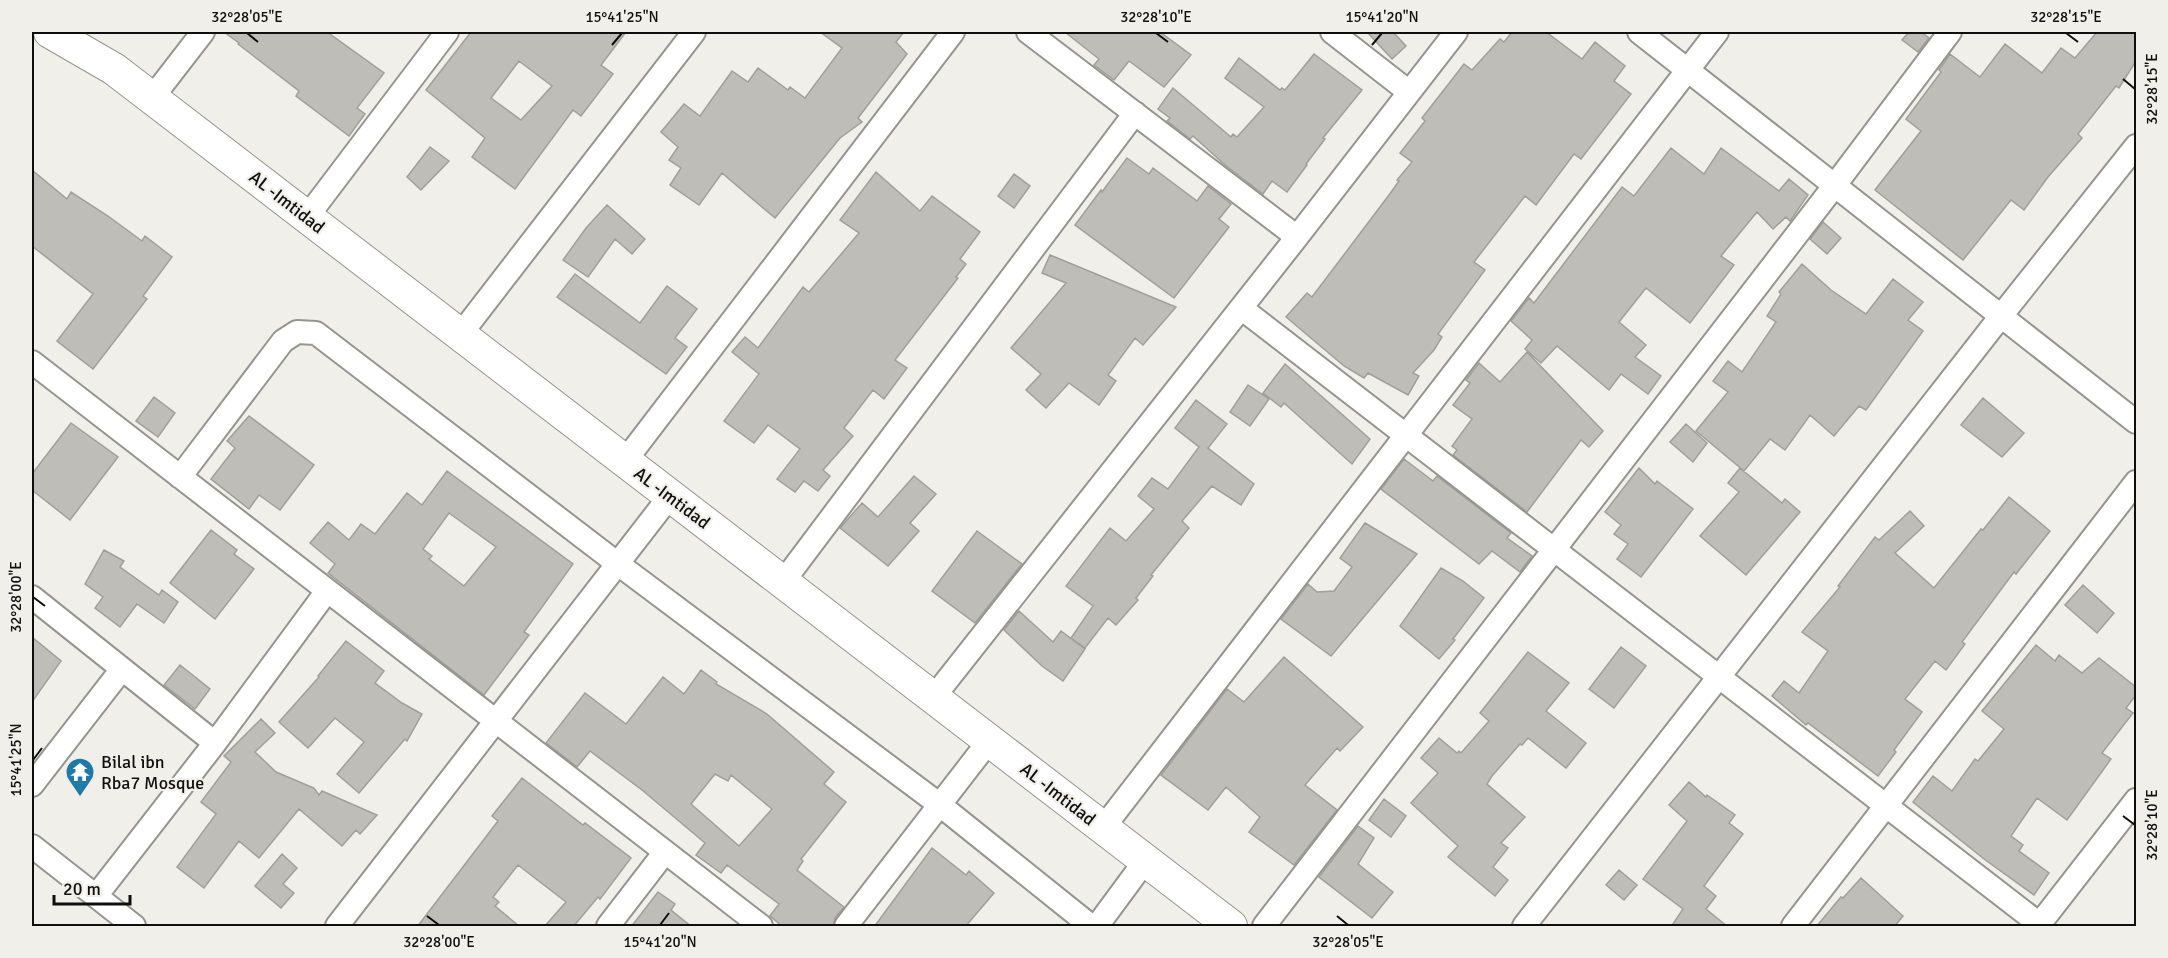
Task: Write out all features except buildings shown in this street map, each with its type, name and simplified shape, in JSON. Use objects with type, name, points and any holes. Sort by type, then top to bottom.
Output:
[{"type":"street","points":[[50,32],[114,69]]},
{"type":"street","points":[[84,32],[114,69]]},
{"type":"street","points":[[152,98],[203,32]]},
{"type":"street","points":[[307,217],[447,32]]},
{"type":"street","points":[[460,335],[694,32]]},
{"type":"street","points":[[625,462],[953,32]]},
{"type":"street","points":[[1028,32],[1298,237]]},
{"type":"street","points":[[1332,32],[1409,92]]},
{"type":"street","points":[[933,698],[1298,237],[1456,32]]},
{"type":"street","points":[[1639,32],[2136,422]]},
{"type":"street","points":[[1102,828],[1717,32]]},
{"type":"street","points":[[1264,927],[1950,32]]},
{"type":"street","name":"AL -Imtidad","points":[[114,69],[1231,927]]},
{"type":"street","points":[[783,582],[1135,113]]},
{"type":"street","points":[[1524,927],[2136,146]]},
{"type":"street","points":[[1241,308],[2040,926],[2136,800]]},
{"type":"street","points":[[180,477],[283,341],[297,332],[316,333],[618,564],[940,805],[1091,927]]},
{"type":"street","points":[[32,362],[761,927]]},
{"type":"street","points":[[1793,927],[2136,482]]},
{"type":"street","points":[[337,927],[670,496]]},
{"type":"street","points":[[96,896],[215,743],[327,591]]},
{"type":"street","points":[[32,597],[215,743]]},
{"type":"street","points":[[32,785],[122,669]]},
{"type":"street","points":[[846,927],[989,741]]},
{"type":"street","points":[[32,846],[134,927]]},
{"type":"street","points":[[608,927],[665,852]]},
{"type":"street","points":[[1097,927],[1145,861]]},
{"type":"place","name":"Bilal ibn Rba7 Mosque","points":[[80,798]]}]
